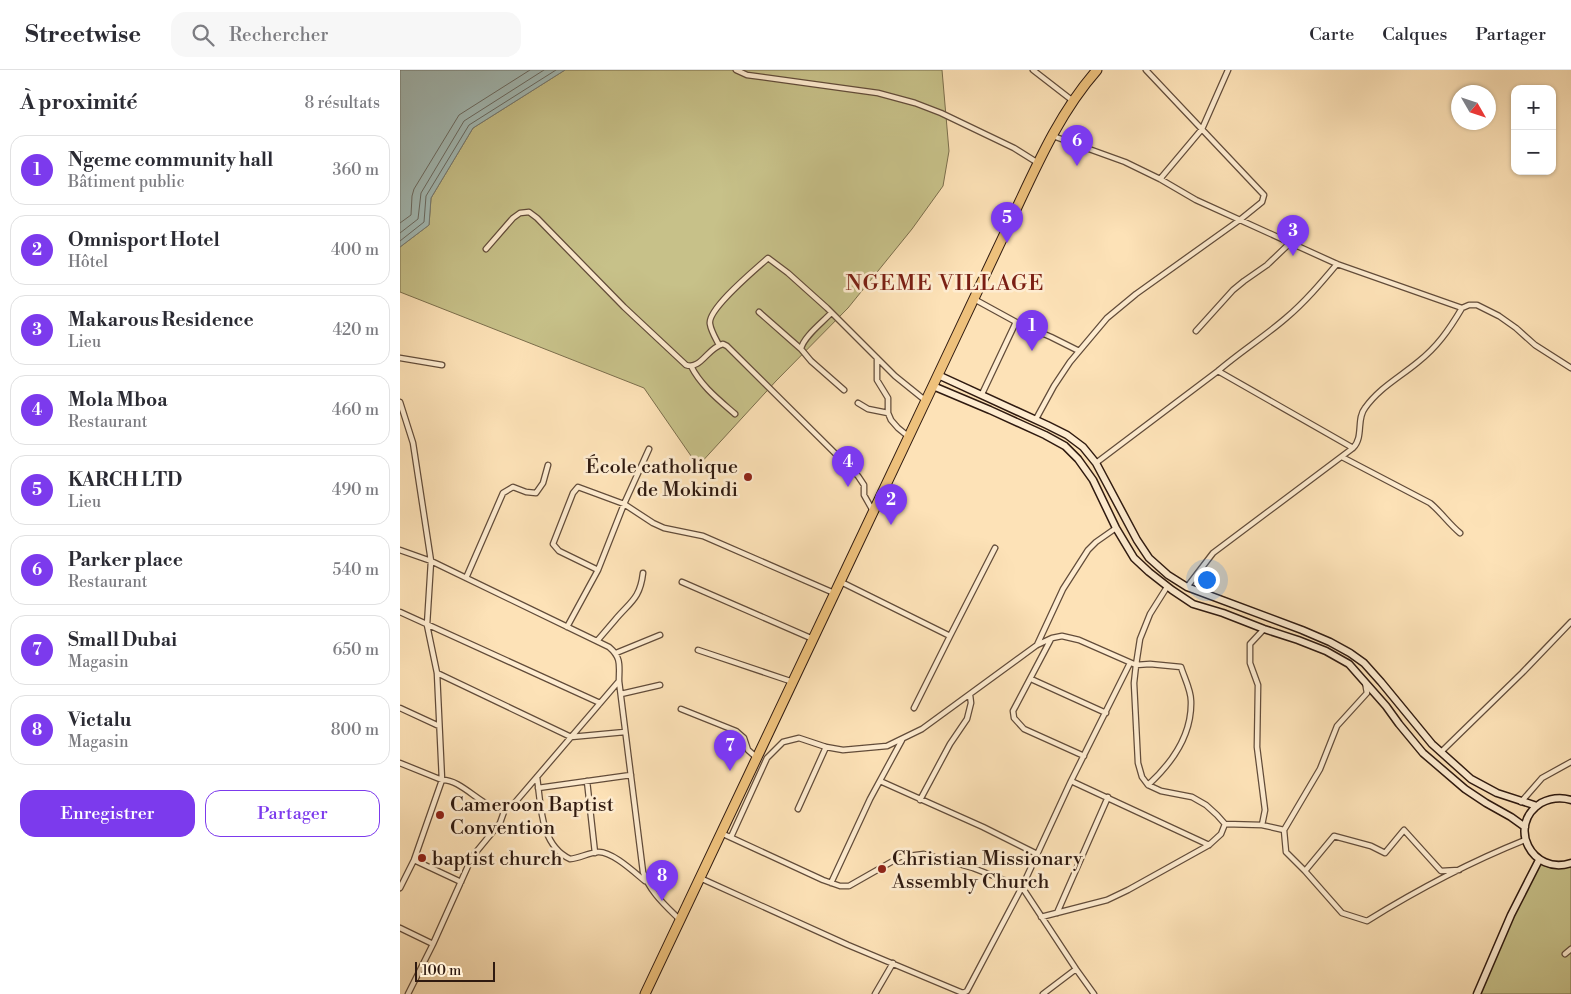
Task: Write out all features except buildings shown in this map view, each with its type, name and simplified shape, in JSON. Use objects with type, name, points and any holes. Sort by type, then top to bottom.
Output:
[{"type":"highway","points":[[645,994],[1038,163],[1074,101],[1097,70]]},
{"type":"main road","points":[[938,374],[1036,419],[1067,435],[1083,447],[1096,463],[1137,540],[1149,558],[1168,575],[1187,587],[1302,630],[1350,653],[1376,675],[1432,744],[1471,779],[1497,793],[1537,806]]},
{"type":"main road","points":[[933,386],[1019,423],[1065,446],[1078,458],[1093,480],[1116,528],[1134,558],[1167,587],[1193,604],[1298,640],[1326,651],[1349,664],[1423,753],[1466,789],[1525,828]]},
{"type":"main road","points":[[1571,800],[1558,798],[1546,800],[1537,806],[1527,819],[1525,828],[1528,848],[1539,860],[1559,866],[1571,863]]},
{"type":"main road","points":[[1477,994],[1511,915],[1539,860]]},
{"type":"street","points":[[736,70],[747,75],[878,93],[915,102],[1014,148],[1038,163]]},
{"type":"street","points":[[1033,70],[1074,101]]},
{"type":"street","points":[[1036,419],[1070,362],[1107,318],[1136,294],[1262,202],[1264,195],[1146,70]]},
{"type":"street","points":[[1160,179],[1202,129],[1228,70]]},
{"type":"street","points":[[1053,136],[1125,162],[1160,179],[1196,200],[1337,264],[1462,308]]},
{"type":"street","points":[[486,249],[513,218],[520,213],[530,212],[624,307],[686,365],[696,365],[712,349],[719,345],[727,346],[858,476],[864,485],[864,496],[873,511]]},
{"type":"street","points":[[1196,331],[1233,290],[1267,265],[1290,243]]},
{"type":"street","points":[[719,345],[709,323],[712,314],[723,300],[768,258],[788,273],[832,313],[894,376],[926,401]]},
{"type":"street","points":[[1096,463],[1286,318],[1316,289],[1337,264]]},
{"type":"street","points":[[974,299],[1016,322],[1079,351]]},
{"type":"street","points":[[1187,587],[1213,553],[1356,445],[1359,437],[1362,411],[1370,400],[1436,346],[1449,330],[1462,308],[1469,305],[1477,305],[1499,316],[1535,345],[1571,368]]},
{"type":"street","points":[[759,312],[844,390]]},
{"type":"street","points":[[801,349],[801,345],[832,313]]},
{"type":"street","points":[[982,394],[1016,322]]},
{"type":"street","points":[[400,358],[442,365]]},
{"type":"street","points":[[877,358],[877,380],[888,398],[888,413],[891,420],[909,437]]},
{"type":"street","points":[[691,366],[696,376],[735,414]]},
{"type":"street","points":[[1218,371],[1353,448]]},
{"type":"street","points":[[400,402],[413,443],[431,561],[427,625],[437,673],[442,780],[414,860],[400,888]]},
{"type":"street","points":[[858,403],[868,409],[888,413]]},
{"type":"street","points":[[567,627],[598,570],[624,504],[649,449]]},
{"type":"street","points":[[1342,457],[1430,503],[1448,523],[1460,532]]},
{"type":"street","points":[[466,578],[503,493],[513,487],[526,492],[536,493],[543,483],[548,466]]},
{"type":"street","points":[[598,570],[559,551],[553,544],[573,493],[578,487],[624,504],[664,528],[703,536],[835,594]]},
{"type":"street","points":[[1037,645],[1063,589],[1088,550],[1116,528]]},
{"type":"street","points":[[914,708],[995,548]]},
{"type":"street","points":[[400,550],[431,561],[597,641],[616,653],[619,661],[619,681],[625,732],[643,872],[646,882]]},
{"type":"street","points":[[597,641],[616,618],[631,604],[641,585],[643,573]]},
{"type":"street","points":[[682,582],[814,640]]},
{"type":"street","points":[[841,582],[950,636]]},
{"type":"street","points":[[1167,587],[1150,614],[1140,639],[1134,683],[1138,763],[1142,777],[1148,785],[1192,797],[1206,805],[1225,824]]},
{"type":"street","points":[[400,612],[600,703]]},
{"type":"street","points":[[1441,752],[1571,622]]},
{"type":"street","points":[[1262,825],[1265,810],[1257,747],[1258,685],[1250,663],[1250,644],[1264,629]]},
{"type":"street","points":[[616,653],[660,635]]},
{"type":"street","points":[[731,837],[767,758],[778,746],[790,739],[799,738],[826,747],[843,750],[887,746],[922,729],[1037,645],[1052,638],[1062,636],[1080,640],[1136,665],[1150,664],[1181,667],[1191,699],[1189,725],[1180,747],[1162,772],[1148,785]]},
{"type":"street","points":[[1052,638],[1013,711],[1014,718],[1024,729],[1084,756]]},
{"type":"street","points":[[698,650],[794,682]]},
{"type":"street","points":[[699,878],[848,945],[893,962],[958,991],[967,991],[1022,887],[1071,780],[1106,714],[1130,663]]},
{"type":"street","points":[[437,673],[571,737],[625,732]]},
{"type":"street","points":[[1031,679],[1106,714]]},
{"type":"street","points":[[1364,680],[1367,693],[1337,726],[1320,769],[1284,830],[1286,852],[1342,913],[1367,921],[1394,904],[1459,870],[1526,840]]},
{"type":"street","points":[[400,763],[442,780],[447,779],[456,782],[474,796],[495,807],[505,809],[512,806],[619,681]]},
{"type":"street","points":[[621,694],[660,685]]},
{"type":"street","points":[[920,800],[950,744],[967,719],[971,703],[970,695]]},
{"type":"street","points":[[400,708],[439,726]]},
{"type":"street","points":[[681,709],[736,731],[744,738],[748,750],[757,758]]},
{"type":"street","points":[[831,883],[870,799],[902,740]]},
{"type":"street","points":[[798,809],[826,747]]},
{"type":"street","points":[[1521,802],[1542,778],[1571,762]]},
{"type":"street","points":[[538,788],[631,775]]},
{"type":"street","points":[[537,777],[545,829],[551,843],[558,852],[570,859],[599,852],[610,856],[624,864],[646,882],[680,920]]},
{"type":"street","points":[[1071,780],[1209,845]]},
{"type":"street","points":[[587,781],[596,853]]},
{"type":"street","points":[[880,781],[983,827],[1037,854]]},
{"type":"street","points":[[1056,913],[1108,797]]},
{"type":"street","points":[[408,994],[472,857],[500,823],[505,809]]},
{"type":"street","points":[[1225,824],[1262,825],[1284,830]]},
{"type":"street","points":[[1041,917],[1107,900],[1209,845],[1221,834],[1225,824]]},
{"type":"street","points":[[1305,871],[1334,836],[1371,846],[1385,853],[1404,830],[1441,871],[1459,870]]},
{"type":"street","points":[[721,833],[840,886],[849,886],[900,857],[924,854],[973,868],[1022,887],[1094,994]]},
{"type":"street","points":[[414,860],[461,882]]},
{"type":"street","points":[[400,870],[406,873]]},
{"type":"street","points":[[400,928],[433,944]]},
{"type":"street","points":[[1565,954],[1571,949]]},
{"type":"street","points":[[875,994],[893,962]]},
{"type":"street","points":[[1043,994],[1076,969]]},
{"type":"shaded area","points":[[565,70],[942,70],[949,151],[943,186],[912,229],[848,308],[776,381],[698,466],[644,388],[400,292],[400,247],[429,225],[431,198],[473,128]]},
{"type":"shaded area","points":[[1541,864],[1556,869],[1571,867],[1571,994],[1478,994],[1510,915]]},
{"type":"water","points":[[400,70],[565,70],[473,128],[431,198],[429,225],[400,247]]},
{"type":"place","name":"Parker place","points":[[1077,166]]},
{"type":"place","name":"KARCH LTD","points":[[1007,243]]},
{"type":"place","name":"Makarous Residence","points":[[1293,256]]},
{"type":"place","name":"Ngeme community hall","points":[[1032,351]]},
{"type":"place","name":"École catholique de Mokindi","points":[[748,477]]},
{"type":"place","name":"Mola Mboa","points":[[848,487]]},
{"type":"place","name":"Omnisport Hotel","points":[[891,525]]},
{"type":"place","name":"Small Dubai","points":[[730,771]]},
{"type":"place","name":"Cameroon Baptist Convention","points":[[440,815]]},
{"type":"place","name":"baptist church","points":[[422,858]]},
{"type":"place","name":"Christian Missionary Assembly Church","points":[[882,869]]},
{"type":"place","name":"Victalu","points":[[662,901]]},
{"type":"district","name":"NGEME VILLAGE","points":[[945,282]]}]
